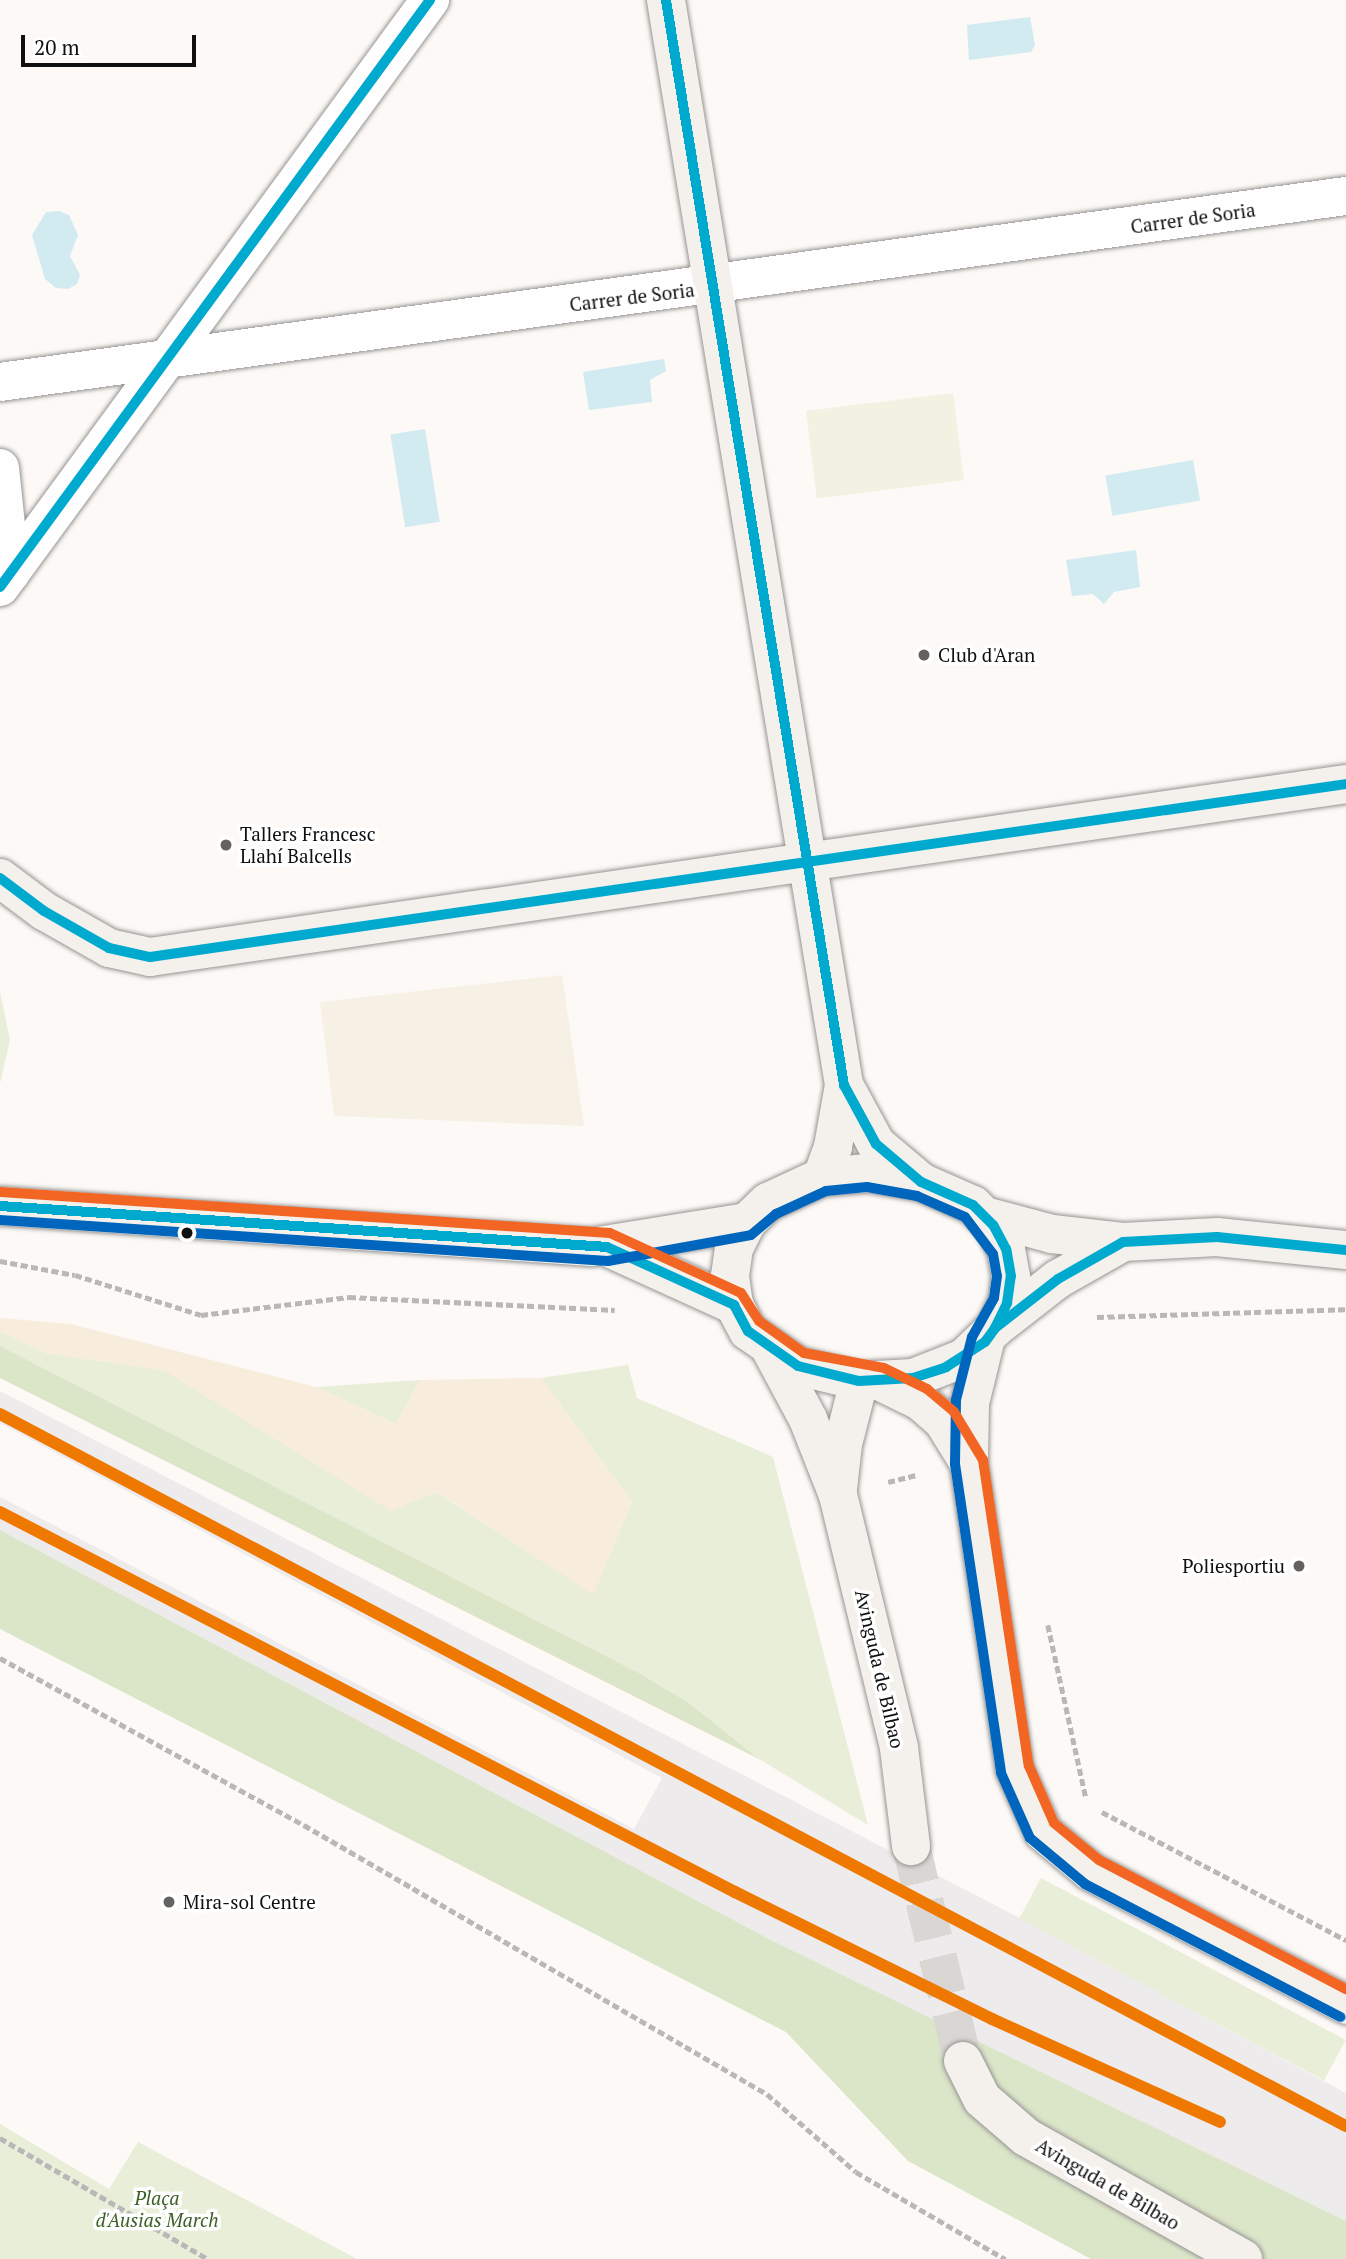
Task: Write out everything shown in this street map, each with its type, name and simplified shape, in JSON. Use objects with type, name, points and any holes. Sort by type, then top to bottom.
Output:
[{"type":"street","points":[[6,579],[430,0]]},
{"type":"street","points":[[666,0],[844,1085],[876,1144],[921,1182]]},
{"type":"street","name":"Carrer de Soria","points":[[0,383],[169,356],[713,287],[1346,197]]},
{"type":"street","points":[[0,468],[6,579]]},
{"type":"street","points":[[0,878],[44,911],[109,948],[150,957],[1346,784]]},
{"type":"street","points":[[822,1177],[833,1147],[844,1085]]},
{"type":"street","points":[[969,1463],[943,1421],[920,1401],[870,1381],[798,1366],[771,1350],[748,1331],[734,1305],[730,1276],[734,1248],[747,1222],[768,1202],[822,1177],[868,1173],[921,1182],[974,1205],[985,1216],[1006,1249],[1011,1276],[1007,1303],[990,1335],[970,1402],[969,1463],[1015,1770],[1043,1832],[1091,1872],[1346,2005]]},
{"type":"street","points":[[0,1206],[607,1247],[747,1222]]},
{"type":"street","points":[[985,1216],[1052,1234],[1123,1242],[1217,1237],[1346,1250]]},
{"type":"street","points":[[870,1381],[946,1367],[1058,1279],[1123,1242]]},
{"type":"street","points":[[607,1247],[734,1305]]},
{"type":"street","name":"Avinguda de Bilbao","points":[[771,1350],[808,1419],[838,1495],[899,1748],[911,1846]]},
{"type":"street","name":"Avinguda de Bilbao","points":[[838,1495],[843,1444],[870,1381]]},
{"type":"street","name":"Avinguda de Bilbao","points":[[963,2061],[982,2099],[1026,2137],[1243,2259]]},
{"type":"path","points":[[0,1262],[75,1275],[201,1315],[349,1297],[619,1310]]},
{"type":"path","points":[[1089,1323],[1099,1316],[1346,1309]]},
{"type":"path","points":[[838,1495],[969,1463]]},
{"type":"path","points":[[1046,1618],[1087,1804]]},
{"type":"path","points":[[0,1658],[316,1832],[767,2094],[856,2172],[1005,2259]]},
{"type":"path","points":[[1100,1811],[1346,1940]]},
{"type":"path","points":[[0,2138],[208,2259]]},
{"type":"shaded area","points":[[562,975],[584,1126],[334,1116],[320,1002]]},
{"type":"shaded area","points":[[0,1391],[1014,1915],[1346,2093],[1346,2221],[771,1940],[0,1530],[0,1497],[634,1829],[662,1778],[0,1423]]},
{"type":"green space","points":[[953,393],[964,480],[817,498],[806,411]]},
{"type":"green space","points":[[0,992],[10,1040],[0,1083]]},
{"type":"green space","points":[[0,1331],[45,1353],[163,1370],[436,1492],[593,1594],[632,1502],[541,1378],[628,1365],[637,1398],[773,1457],[868,1825],[759,1759],[689,1703],[639,1673],[0,1346]]},
{"type":"green space","points":[[0,1346],[639,1673],[689,1703],[759,1759],[0,1378]]},
{"type":"green space","points":[[420,1380],[396,1424],[316,1387]]},
{"type":"green space","points":[[0,1530],[771,1940],[1346,2221],[1346,2259],[1091,2259],[908,2161],[786,2032],[0,1629]]},
{"type":"green space","points":[[1041,1878],[1346,2040],[1324,2081],[1019,1919]]},
{"type":"green space","name":"Plaça d'Ausias March","points":[[0,2124],[109,2189],[138,2142],[357,2259],[0,2259]]},
{"type":"sand","points":[[0,1318],[71,1324],[316,1387],[396,1424],[420,1380],[541,1378],[632,1502],[593,1595],[437,1492],[391,1511],[163,1370],[45,1353],[0,1331]]},
{"type":"water","points":[[1030,17],[1035,45],[1031,52],[969,60],[967,25]]},
{"type":"water","points":[[59,211],[69,215],[78,235],[70,256],[80,275],[77,284],[68,289],[56,288],[45,279],[32,235],[46,212]]},
{"type":"water","points":[[664,359],[666,371],[650,380],[652,402],[589,410],[583,372]]},
{"type":"water","points":[[425,429],[440,522],[405,527],[390,434]]},
{"type":"water","points":[[1193,460],[1200,500],[1112,516],[1105,475]]},
{"type":"water","points":[[1136,550],[1140,587],[1114,592],[1104,604],[1093,594],[1072,596],[1066,560]]},
{"type":"tunnel","points":[[911,1846],[963,2061]]},
{"type":"transit line","points":[[0,587],[430,0]]},
{"type":"transit line","points":[[0,1206],[607,1247],[734,1305],[748,1331],[798,1366],[859,1381],[913,1378],[946,1367],[985,1342],[995,1328],[1007,1303],[1011,1276],[1006,1249],[993,1225],[973,1205],[921,1182],[876,1144],[844,1085],[666,0]]},
{"type":"transit line","points":[[0,878],[44,911],[109,948],[150,957],[1346,784]]},
{"type":"transit line","points":[[0,1220],[608,1261],[751,1235],[776,1214],[826,1191],[867,1187],[917,1196],[965,1217],[993,1254],[997,1276],[994,1298],[972,1337],[956,1400],[955,1464],[1001,1773],[1030,1838],[1085,1884],[1340,2017]]},
{"type":"transit line","points":[[1,1192],[610,1233],[741,1293],[759,1321],[804,1353],[884,1368],[927,1389],[954,1412],[983,1460],[1029,1766],[1054,1823],[1099,1860],[1346,1989]]},
{"type":"transit line","points":[[995,1328],[1058,1279],[1123,1242],[1217,1237],[1346,1250]]},
{"type":"transit line","points":[[0,1414],[1346,2126]]},
{"type":"transit line","points":[[0,1512],[735,1892],[992,2019],[1220,2122]]},
{"type":"place","name":"Club d'Aran","points":[[924,655]]},
{"type":"place","name":"Tallers Francesc Llahí Balcells","points":[[226,845]]},
{"type":"place","name":"Poliesportiu","points":[[1299,1566]]},
{"type":"place","name":"Mira-sol Centre","points":[[169,1902]]}]
